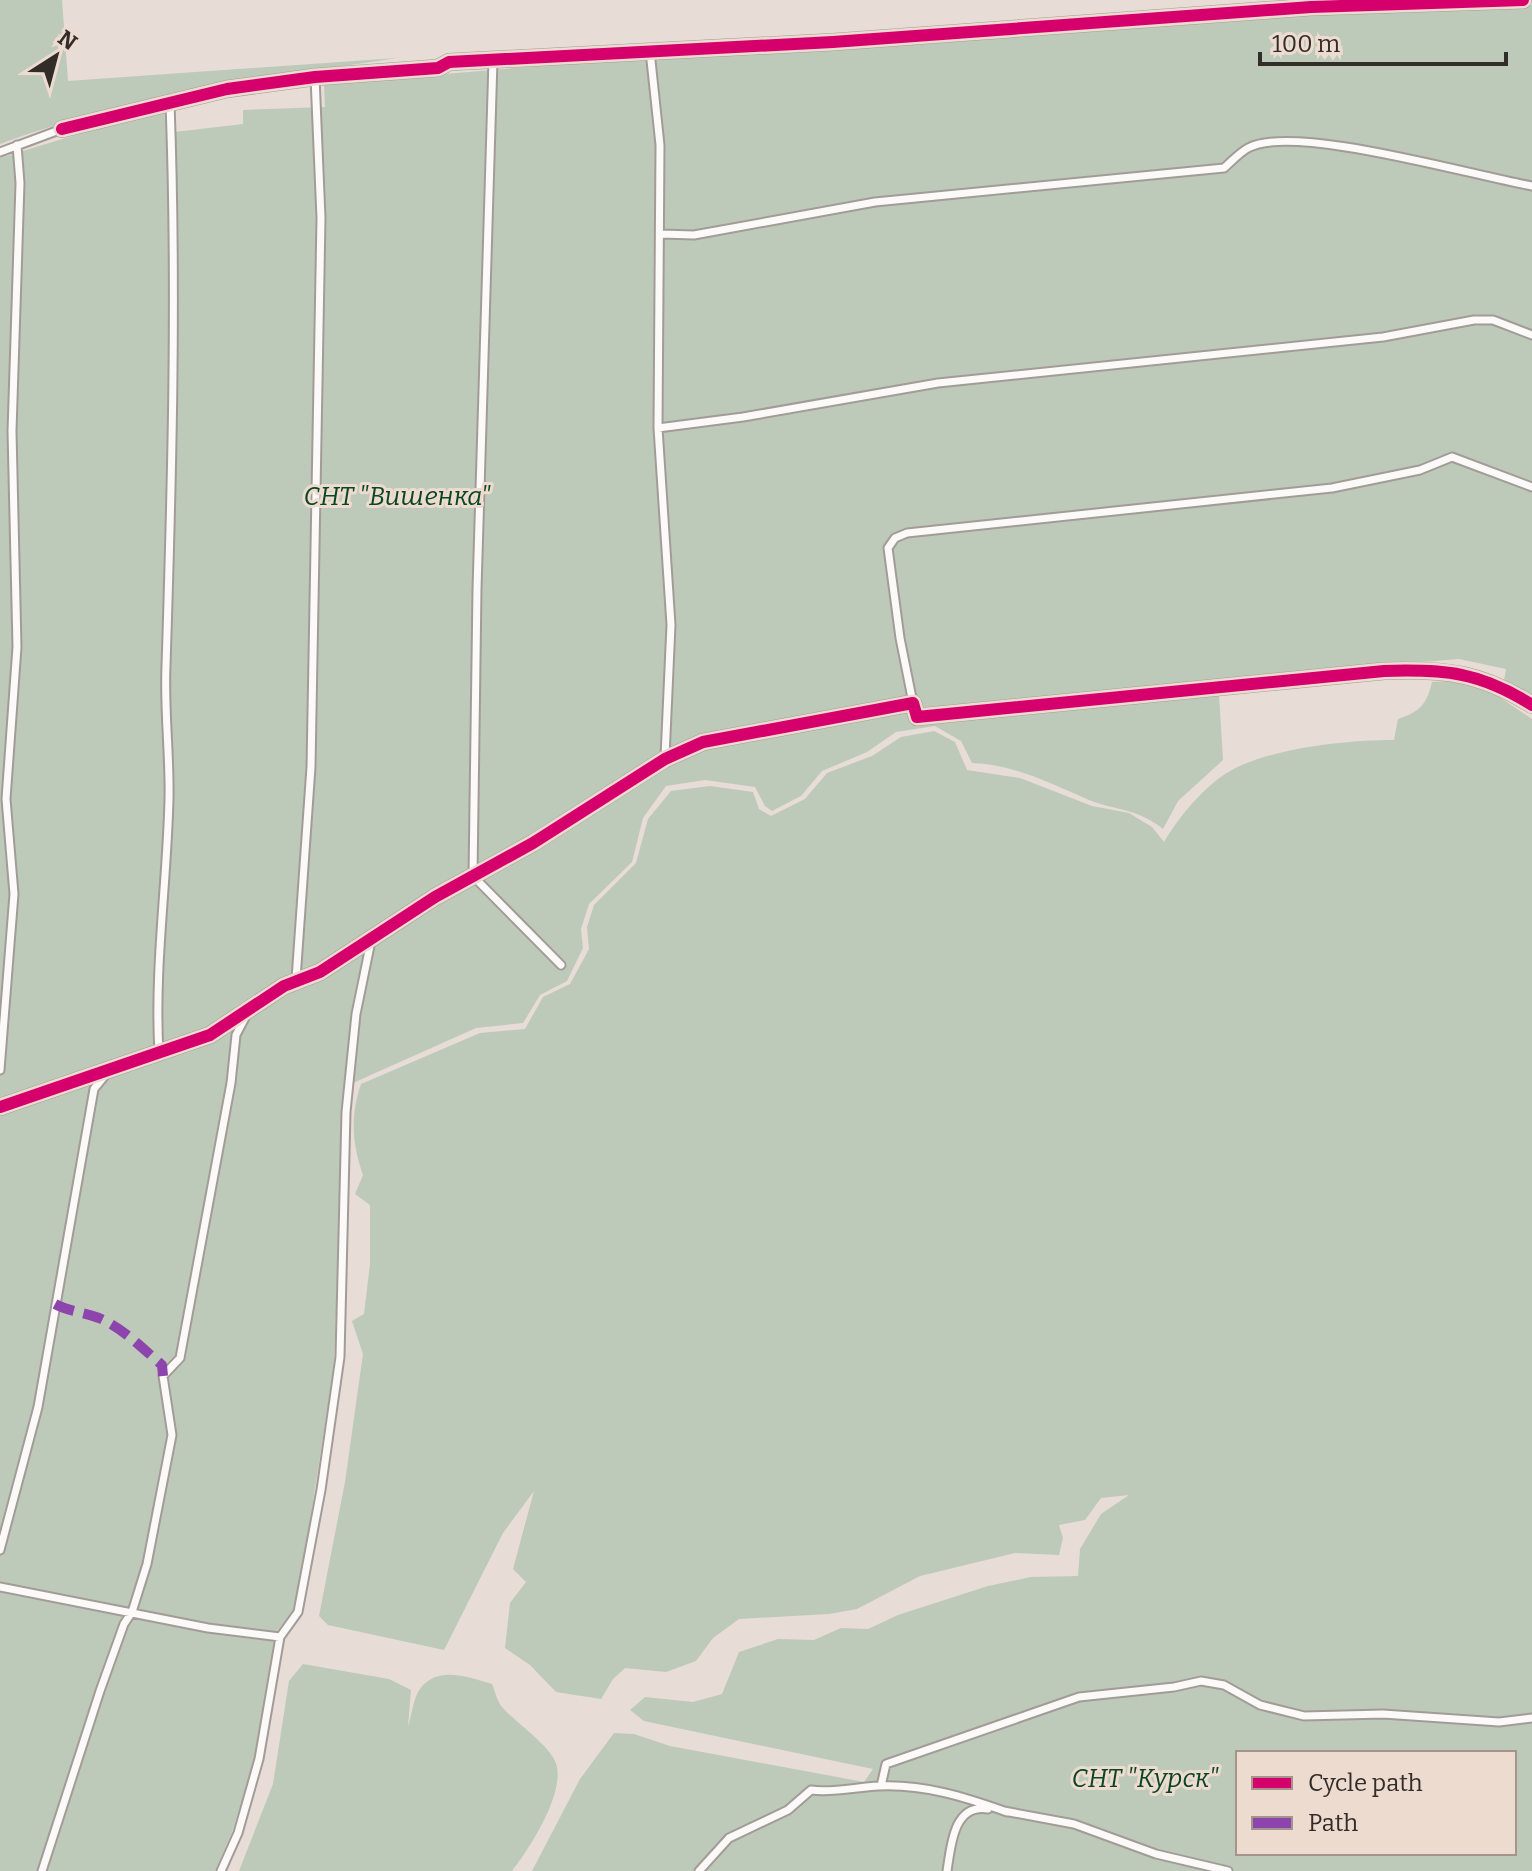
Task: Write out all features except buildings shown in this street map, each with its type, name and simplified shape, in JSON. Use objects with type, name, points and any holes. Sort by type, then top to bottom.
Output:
[{"type":"street","points":[[62,129],[170,101],[315,77],[493,60],[1311,7],[1523,0]]},
{"type":"street","points":[[0,1107],[210,1035],[296,979],[320,972],[665,759],[703,742],[913,703],[917,717],[1238,683],[1435,669],[1479,677],[1532,705]]},
{"type":"lane","points":[[650,51],[660,145],[658,428],[671,625],[665,759]]},
{"type":"lane","points":[[493,60],[477,589],[473,876],[561,965]]},
{"type":"lane","points":[[296,979],[311,767],[321,218],[315,77]]},
{"type":"lane","points":[[159,1053],[156,1002],[169,797],[165,669],[172,564],[174,395],[175,223],[170,101]]},
{"type":"lane","points":[[0,152],[62,129]]},
{"type":"lane","points":[[661,234],[694,235],[875,202],[1224,168],[1248,148],[1269,142],[1341,144],[1532,186]]},
{"type":"lane","points":[[0,1070],[14,894],[6,799],[17,647],[12,431],[20,183],[17,145]]},
{"type":"lane","points":[[658,428],[938,383],[1383,337],[1474,320],[1493,320],[1532,335]]},
{"type":"lane","points":[[913,703],[900,638],[888,548],[895,538],[907,533],[1332,488],[1420,470],[1452,457],[1532,487]]},
{"type":"lane","points":[[221,1871],[238,1833],[259,1759],[280,1637],[298,1612],[307,1578],[340,1357],[346,1112],[356,1014],[371,939]]},
{"type":"lane","points":[[42,1871],[100,1691],[124,1624],[132,1612],[147,1564],[172,1435],[163,1376],[180,1358],[231,1083],[236,1035],[250,1009]]},
{"type":"lane","points":[[0,1550],[38,1407],[94,1089],[108,1071]]},
{"type":"lane","points":[[0,1587],[280,1637]]},
{"type":"lane","points":[[881,1786],[886,1764],[983,1733],[1022,1715],[1079,1697],[1201,1681],[1224,1685],[1260,1705],[1304,1716],[1383,1714],[1499,1722],[1532,1718]]},
{"type":"lane","points":[[699,1871],[729,1838],[788,1810],[811,1790],[825,1792],[881,1786],[947,1791],[1007,1812]]},
{"type":"lane","points":[[947,1871],[956,1824],[967,1813],[981,1808],[1074,1824],[1156,1854],[1228,1871]]},
{"type":"green space","points":[[0,0],[62,0],[68,81],[397,58],[147,101],[49,127],[0,144]]},
{"type":"green space","name":"СНТ \"Вишенка\"","points":[[1532,5],[1532,698],[1504,681],[1506,669],[1459,659],[1218,679],[1223,760],[1178,801],[1163,829],[1136,813],[1089,800],[1032,776],[1002,767],[972,763],[961,741],[935,726],[896,732],[867,752],[822,771],[801,796],[772,811],[765,806],[755,787],[705,780],[666,786],[643,818],[632,862],[589,904],[581,929],[583,948],[567,981],[540,995],[523,1023],[476,1028],[344,1087],[334,1366],[300,1586],[293,1610],[277,1631],[255,1759],[232,1832],[215,1871],[0,1871],[0,158],[164,108],[166,133],[243,124],[243,110],[325,107],[324,84],[646,57],[1311,11]]},
{"type":"green space","name":"СНТ \"Курск\"","points":[[1463,680],[1492,692],[1532,719],[1532,1871],[532,1871],[580,1779],[614,1733],[634,1734],[670,1746],[864,1782],[873,1769],[644,1721],[630,1710],[645,1697],[693,1702],[722,1694],[739,1652],[778,1639],[814,1640],[841,1628],[868,1629],[898,1615],[988,1586],[1031,1577],[1078,1576],[1080,1549],[1101,1514],[1129,1495],[1101,1498],[1085,1520],[1059,1525],[1063,1538],[1059,1555],[1015,1553],[920,1576],[857,1609],[829,1614],[739,1619],[713,1638],[696,1661],[666,1672],[625,1668],[613,1679],[601,1699],[556,1692],[530,1665],[505,1648],[510,1603],[526,1582],[513,1569],[534,1491],[503,1533],[444,1650],[328,1625],[319,1616],[345,1482],[363,1354],[352,1321],[364,1314],[370,1264],[370,1205],[355,1194],[363,1175],[354,1130],[361,1084],[480,1033],[525,1029],[543,997],[570,984],[589,949],[587,927],[594,905],[636,863],[648,819],[671,791],[710,786],[753,792],[759,809],[771,816],[805,799],[827,773],[872,756],[901,737],[934,731],[955,742],[967,770],[1020,778],[1092,806],[1129,813],[1152,827],[1164,842],[1197,798],[1230,771],[1259,759],[1317,746],[1394,740],[1398,719],[1411,714],[1428,696],[1432,682]]},
{"type":"green space","points":[[303,1664],[389,1679],[411,1690],[408,1726],[420,1689],[435,1677],[454,1675],[492,1684],[502,1707],[549,1752],[557,1771],[557,1785],[545,1817],[512,1871],[239,1871],[273,1784],[289,1681]]},
{"type":"marked path","points":[[55,1304],[99,1318],[117,1328],[162,1365],[163,1376]]},
{"type":"cycle path","points":[[62,129],[227,89],[315,77],[438,68],[449,62],[833,42],[1311,7],[1523,0]]},
{"type":"cycle path","points":[[0,1107],[210,1035],[284,986],[320,972],[435,897],[533,843],[665,759],[703,742],[913,703],[917,717],[1384,671],[1461,675],[1496,685],[1532,705]]}]
